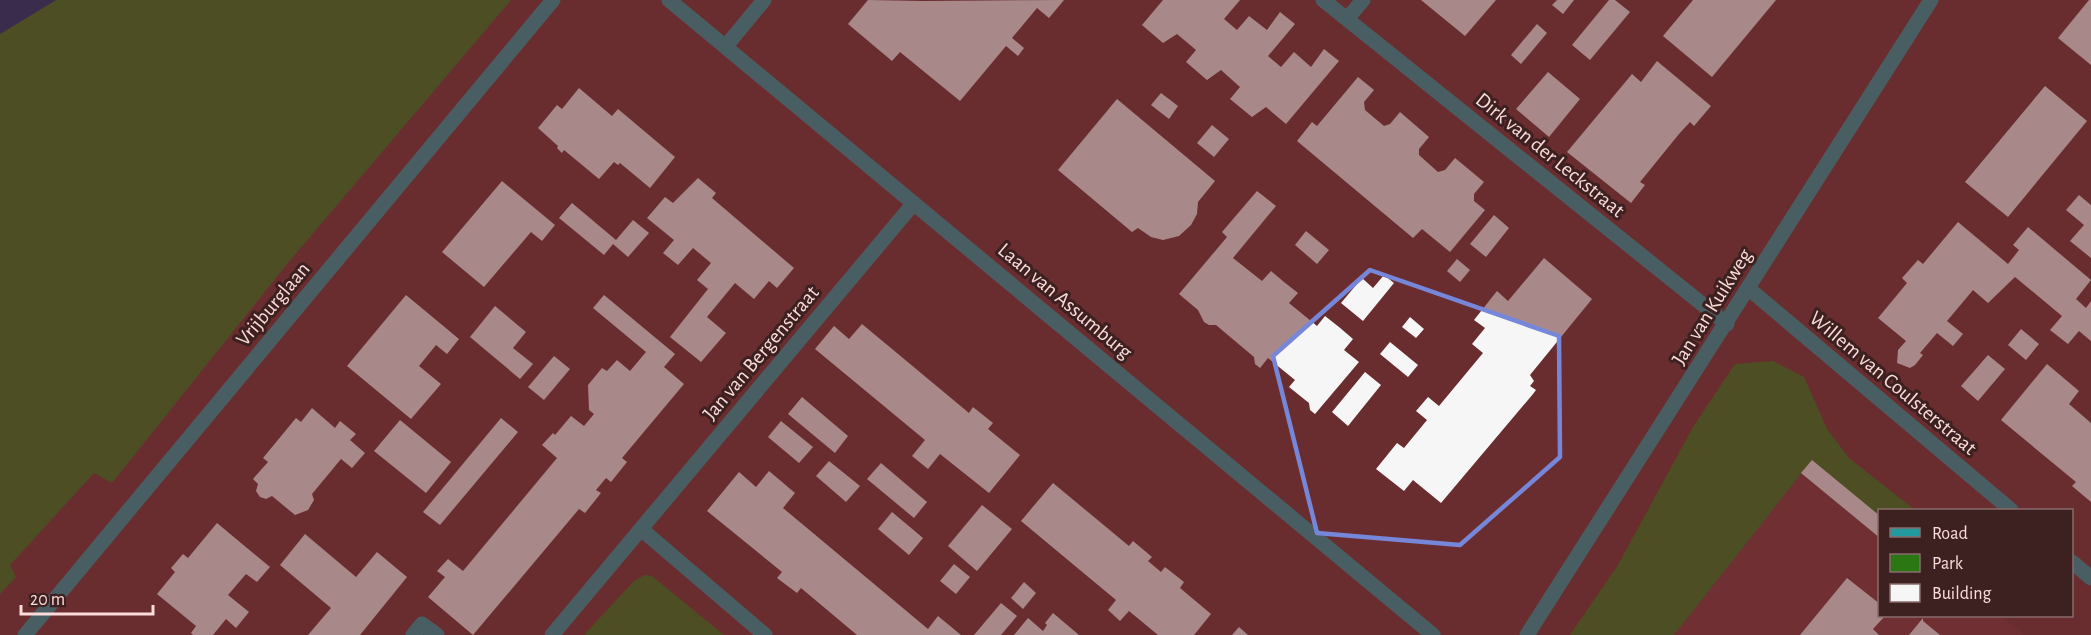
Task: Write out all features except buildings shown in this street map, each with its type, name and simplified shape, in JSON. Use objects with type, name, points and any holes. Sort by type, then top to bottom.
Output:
[{"type":"street","name":"Vrijburglaan","points":[[25,635],[553,0]]},
{"type":"street","name":"Laan van Assumburg","points":[[669,0],[1433,635]]},
{"type":"street","points":[[726,46],[764,0]]},
{"type":"street","name":"Dirk van der Leckstraat","points":[[1323,0],[1726,324]]},
{"type":"street","points":[[1347,19],[1363,0]]},
{"type":"street","name":"Jan van Kuikweg","points":[[1527,635],[1931,0]]},
{"type":"street","name":"Jan van Bergenstraat","points":[[552,635],[914,203]]},
{"type":"street","name":"Willem van Coulsterstraat","points":[[1748,288],[2010,509]]},
{"type":"street","points":[[641,530],[765,635]]},
{"type":"street","points":[[2073,563],[2091,579]]},
{"type":"street","points":[[413,635],[422,624],[437,635]]},
{"type":"highlighted area","points":[[1370,270],[1559,336],[1560,457],[1460,545],[1317,533],[1273,356]]},
{"type":"shaded area","points":[[1812,460],[1878,515],[1878,617],[2002,617],[2024,635],[1674,635]]},
{"type":"green space","points":[[56,0],[511,0],[287,264],[112,483],[94,473],[10,565],[16,577],[0,594],[0,34]]},
{"type":"green space","points":[[1773,361],[1804,377],[1827,429],[1849,458],[1914,509],[1878,509],[1878,515],[1812,460],[1674,635],[1570,635],[1618,565],[1693,427],[1735,364]]},
{"type":"green space","points":[[644,575],[652,576],[724,635],[584,635],[633,582]]},
{"type":"water","points":[[0,0],[56,0],[0,34]]}]
